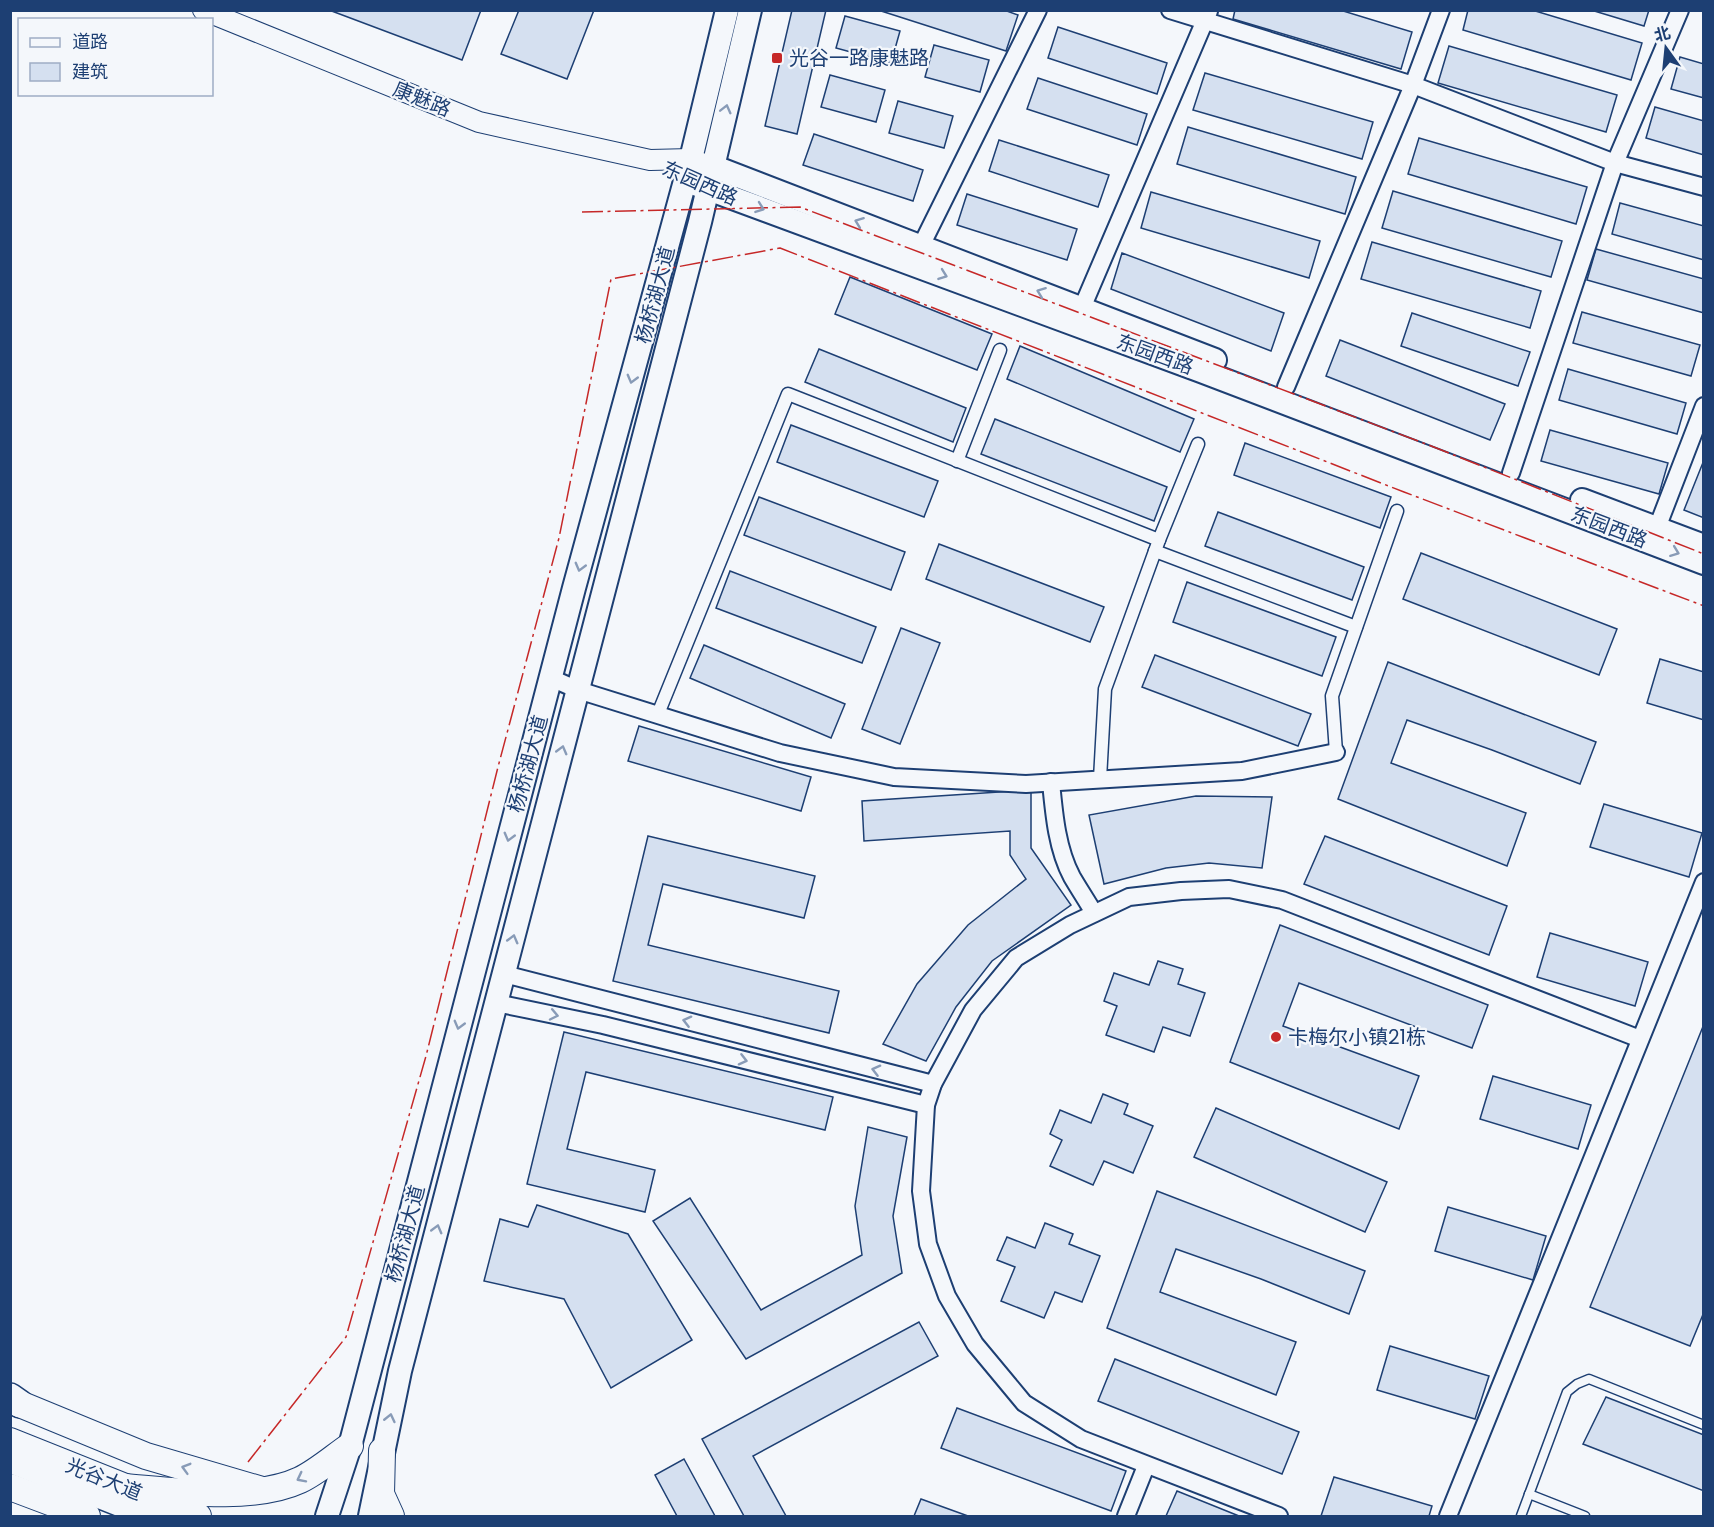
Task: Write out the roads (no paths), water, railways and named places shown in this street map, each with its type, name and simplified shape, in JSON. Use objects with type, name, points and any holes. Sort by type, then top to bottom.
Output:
[{"type":"highway","points":[[10,1459],[154,1516]]},
{"type":"highway","points":[[10,1475],[115,1516]]},
{"type":"main road","name":"杨桥湖大道","points":[[370,1516],[400,1371],[694,245],[707,189],[696,169],[727,10]]},
{"type":"main road","name":"杨桥湖大道","points":[[327,1516],[350,1446],[550,678],[696,169],[750,10]]},
{"type":"main road","name":"东园西路","points":[[696,169],[921,246],[1704,546]]},
{"type":"main road","name":"东园西路","points":[[707,189],[1212,375],[1704,563]]},
{"type":"main road","points":[[14,1401],[146,1456],[262,1490]]},
{"type":"main road","name":"光谷大道","points":[[10,1441],[198,1516]]},
{"type":"main road","points":[[124,1487],[204,1493],[262,1490],[300,1480],[350,1446]]},
{"type":"main road","points":[[382,1450],[381,1494],[391,1516]]},
{"type":"main road","name":"光谷大道","points":[[10,1487],[85,1516]]},
{"type":"street","name":"康魅路","points":[[202,10],[479,122],[650,160]]},
{"type":"street","points":[[921,246],[1038,10]]},
{"type":"street","points":[[1170,10],[1207,16],[1413,85],[1615,163],[1704,187]]},
{"type":"street","points":[[1286,387],[1413,85],[1441,10]]},
{"type":"street","points":[[1510,473],[1615,163],[1680,10]]},
{"type":"street","points":[[1082,308],[1207,16]]},
{"type":"street","name":"东园西路","points":[[650,160],[696,169]]},
{"type":"street","points":[[957,460],[1000,350]]},
{"type":"street","points":[[658,714],[788,394],[957,460],[1356,627]]},
{"type":"street","points":[[1657,528],[1704,406]]},
{"type":"street","points":[[1100,779],[1105,689],[1157,545],[1198,444]]},
{"type":"street","points":[[550,678],[578,690],[780,753],[894,777],[1026,784],[1242,771],[1336,752],[1332,696],[1397,511]]},
{"type":"street","points":[[1051,782],[1055,819],[1071,875],[1094,913]]},
{"type":"street","points":[[1448,1516],[1704,882]]},
{"type":"street","points":[[1279,1516],[1081,1439],[1024,1403],[975,1344],[947,1296],[928,1244],[921,1191],[926,1105],[933,1084],[974,1010],[1016,958],[1094,913],[1128,897],[1229,889],[1282,900],[1640,1039]]},
{"type":"street","points":[[504,974],[933,1084]]},
{"type":"street","points":[[496,1003],[603,1025],[926,1105]]},
{"type":"street","points":[[1126,1516],[1146,1466]]},
{"type":"lane","points":[[1521,1516],[1567,1392],[1577,1384],[1589,1379],[1704,1425]]},
{"type":"lane","points":[[1529,1494],[1585,1516]]},
{"type":"place","name":"光谷一路康魅路","points":[[777,58]]},
{"type":"place","name":"卡梅尔小镇21栋","points":[[1276,1037]]}]
